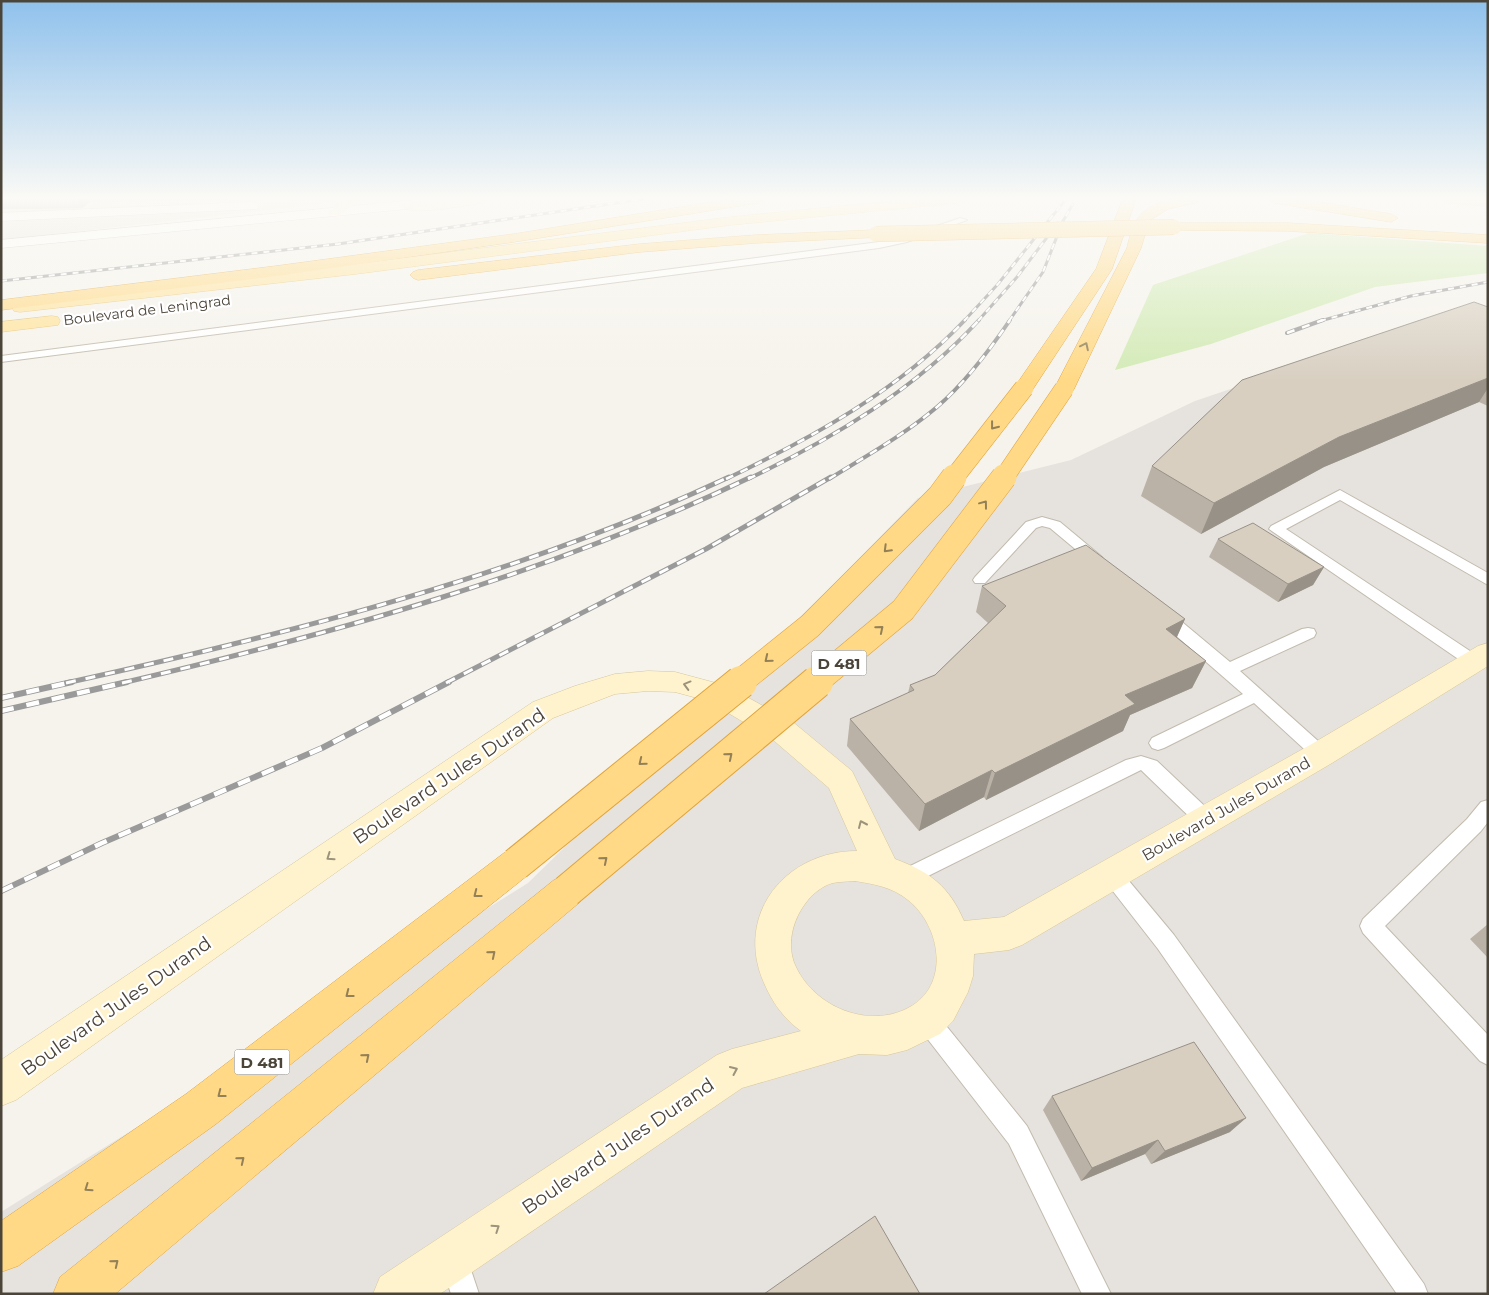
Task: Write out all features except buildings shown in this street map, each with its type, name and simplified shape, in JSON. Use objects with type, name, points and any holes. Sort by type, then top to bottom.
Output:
[{"type":"highway","points":[[1,307],[359,259]]},
{"type":"highway","points":[[418,275],[546,259]]},
{"type":"highway","name":"D 481","points":[[1,1249],[202,1109],[516,864],[810,626],[940,496],[1024,388],[1104,269],[1108,259]]},
{"type":"highway","name":"D 481","points":[[77,1294],[567,892],[903,610],[998,485],[1064,389],[1128,259]]},
{"type":"main road","name":"Boulevard de Leningrad","points":[[1,307],[431,259]]},
{"type":"main road","points":[[296,292],[514,259]]},
{"type":"main road","name":"Boulevard de Leningrad","points":[[1,327],[70,319]]},
{"type":"main road","name":"Boulevard Jules Durand","points":[[954,939],[1009,934],[1321,754],[1480,657]]},
{"type":"main road","name":"Boulevard Jules Durand","points":[[1,1085],[543,710],[585,693],[615,684],[648,680],[676,682],[717,693],[783,731],[841,780],[893,874]]},
{"type":"main road","points":[[855,866],[893,874],[927,894],[944,914],[954,939],[956,961],[953,984],[943,1003],[927,1020],[906,1031],[881,1036],[855,1036],[824,1024],[798,1004],[781,979],[773,951],[775,924],[786,900],[804,882],[828,869],[855,866]]},
{"type":"main road","name":"Boulevard Jules Durand","points":[[398,1294],[459,1275],[732,1070],[855,1036]]},
{"type":"lane","points":[[1,359],[767,259]]},
{"type":"lane","points":[[1480,657],[1276,529],[1340,494],[1488,580]]},
{"type":"lane","points":[[980,580],[1031,525],[1042,521],[1055,525],[1108,569]]},
{"type":"lane","points":[[1153,607],[1228,670],[1321,754]]},
{"type":"lane","points":[[1228,670],[1308,634]]},
{"type":"lane","points":[[1158,742],[1256,695]]},
{"type":"lane","points":[[893,874],[1141,763],[1150,766],[1206,820]]},
{"type":"lane","points":[[1488,808],[1474,825],[1371,926],[1488,1053]]},
{"type":"lane","points":[[1112,875],[1166,942],[1414,1294]]},
{"type":"lane","points":[[927,1020],[1018,1136],[1097,1294]]},
{"type":"shaded area","points":[[1488,310],[1488,1294],[1,1294],[1,1212],[528,883],[844,574],[918,498],[1071,460],[1195,401],[1436,320]]},
{"type":"green space","points":[[1230,259],[1488,259],[1488,273],[1375,287],[1211,344],[1115,370],[1153,285]]},
{"type":"railway","points":[[1,281],[197,259]]},
{"type":"railway","points":[[964,321],[1018,259]]},
{"type":"railway","points":[[978,321],[1030,259]]},
{"type":"railway","points":[[1009,321],[1043,272],[1048,259]]},
{"type":"railway","points":[[1321,321],[1411,296],[1488,282]]},
{"type":"railway","points":[[829,479],[898,436],[937,407],[976,366],[1010,320]]},
{"type":"railway","points":[[726,479],[790,447],[853,410],[912,369],[964,321]]},
{"type":"railway","points":[[748,479],[811,447],[871,410],[928,368],[978,321]]},
{"type":"railway","points":[[1287,333],[1321,321]]},
{"type":"railway","points":[[66,683],[235,644],[320,622],[487,573],[569,544],[729,477]]},
{"type":"railway","points":[[122,683],[283,643],[442,597],[599,543],[751,477]]},
{"type":"railway","points":[[446,683],[706,549],[831,477]]},
{"type":"railway","points":[[1,698],[72,682]]},
{"type":"railway","points":[[1,711],[127,682]]},
{"type":"railway","points":[[1,891],[102,843],[322,748],[449,682]]}]
